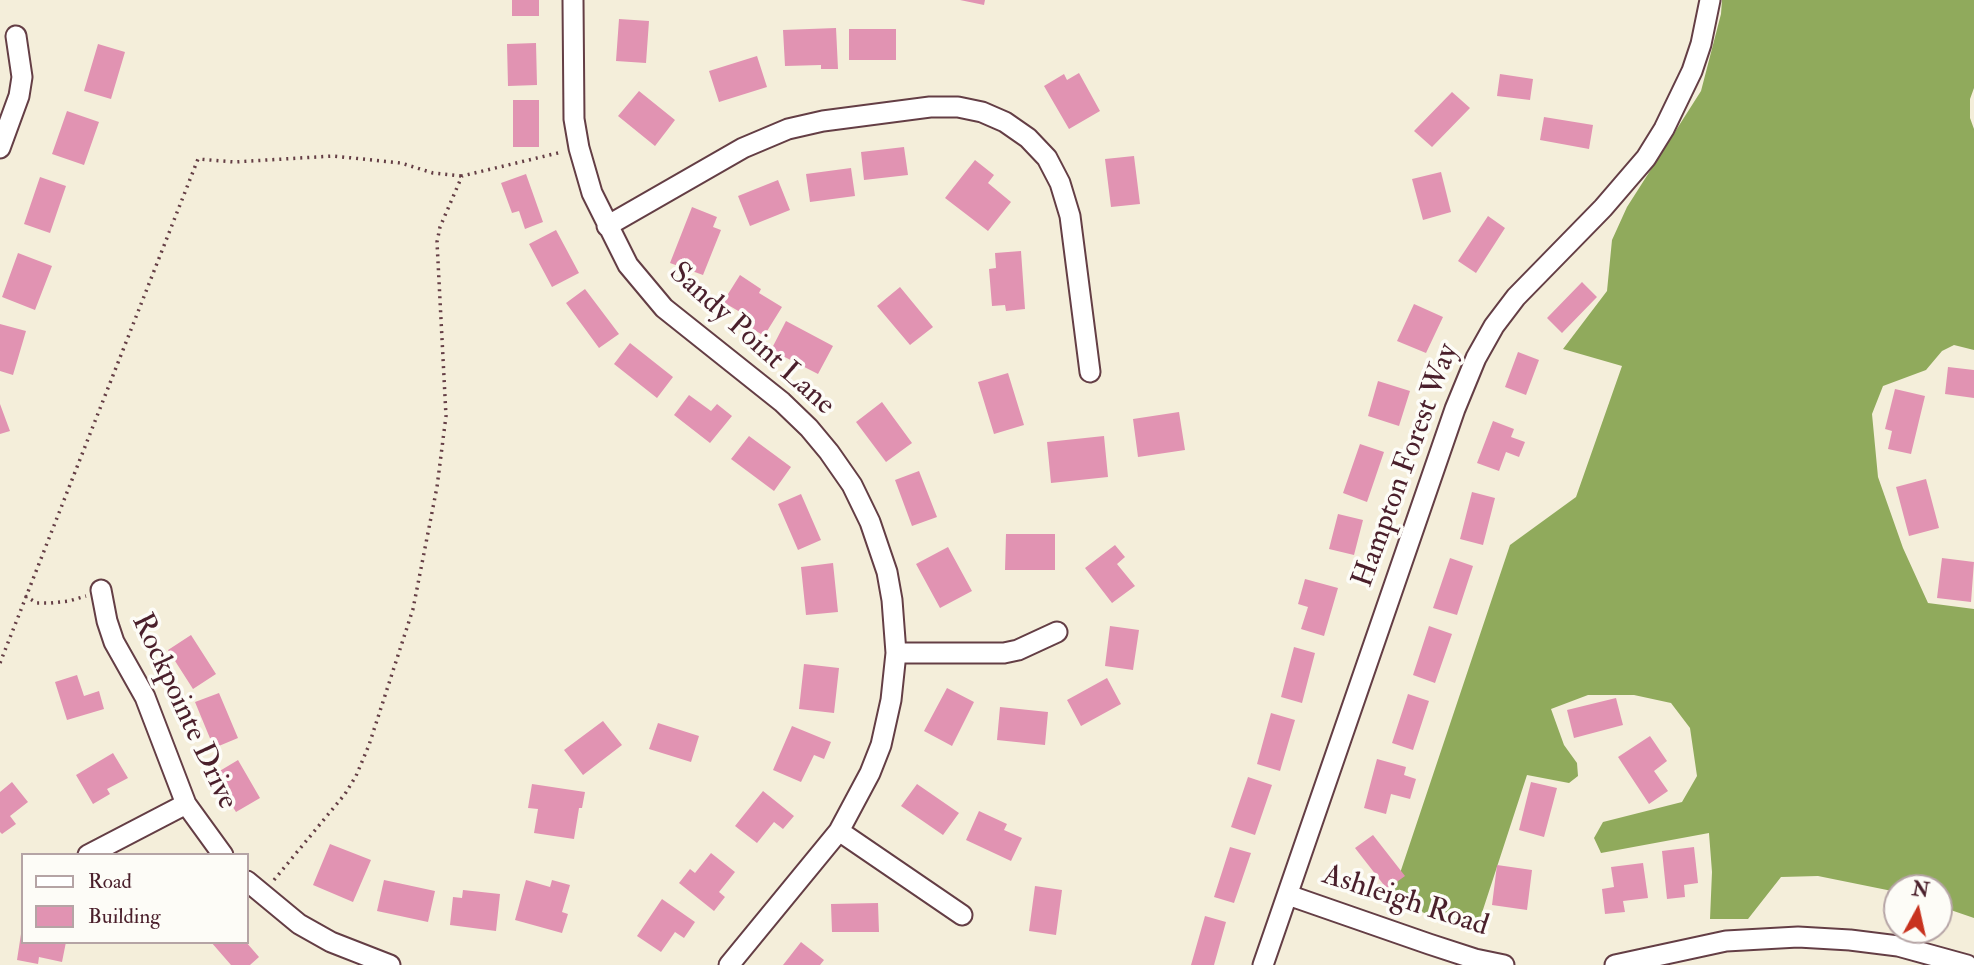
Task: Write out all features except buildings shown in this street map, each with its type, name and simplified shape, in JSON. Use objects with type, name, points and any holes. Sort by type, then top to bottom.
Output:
[{"type":"street","name":"Sandy Point Lane","points":[[573,0],[574,119],[592,193],[607,226],[628,265],[664,308],[782,402],[809,428],[837,463],[852,485],[870,522],[887,572],[892,600],[896,653],[891,700],[881,745],[859,797],[839,831],[729,965]]},
{"type":"street","name":"Hampton Forest Way","points":[[1263,965],[1455,409],[1476,358],[1494,326],[1516,297],[1603,208],[1646,158],[1664,129],[1692,71],[1710,0]]},
{"type":"street","points":[[0,148],[19,96],[22,77],[16,36]]},
{"type":"street","points":[[607,226],[743,148],[788,129],[823,121],[930,107],[958,107],[982,112],[1005,122],[1028,138],[1047,158],[1060,183],[1070,216],[1090,372]]},
{"type":"street","name":"Rockpointe Drive","points":[[101,590],[114,642],[145,697],[186,804],[222,853]]},
{"type":"street","points":[[896,653],[1004,653],[1018,650],[1057,632]]},
{"type":"street","points":[[92,853],[186,804]]},
{"type":"street","points":[[839,831],[962,915]]},
{"type":"street","points":[[254,888],[299,924],[331,943],[390,965]]},
{"type":"street","name":"Ashleigh Road","points":[[1288,895],[1475,959],[1504,965]]},
{"type":"street","points":[[1615,965],[1650,961],[1726,941],[1798,937],[1898,946],[1967,965]]},
{"type":"path","points":[[0,663],[198,159],[234,162],[332,156],[401,163],[433,173],[462,176],[579,148]]},
{"type":"path","points":[[254,888],[345,794],[356,776],[369,745],[413,609],[437,487],[446,416],[437,242],[440,227],[462,176]]},
{"type":"path","points":[[25,596],[37,603],[51,603],[69,601],[101,590]]},
{"type":"green space","points":[[1722,0],[1974,0],[1974,88],[1970,99],[1970,118],[1974,129],[1974,350],[1954,345],[1942,351],[1926,370],[1883,386],[1872,414],[1878,477],[1903,548],[1928,603],[1974,609],[1974,918],[1953,911],[1953,874],[1883,874],[1883,889],[1818,876],[1781,877],[1748,919],[1710,919],[1712,872],[1709,833],[1601,853],[1594,838],[1603,822],[1682,802],[1697,776],[1690,728],[1671,703],[1634,695],[1588,695],[1551,709],[1564,745],[1577,763],[1578,776],[1569,783],[1527,775],[1477,928],[1390,903],[1510,545],[1576,497],[1622,366],[1563,349],[1607,291],[1612,240],[1627,207],[1701,91],[1721,14]]}]
